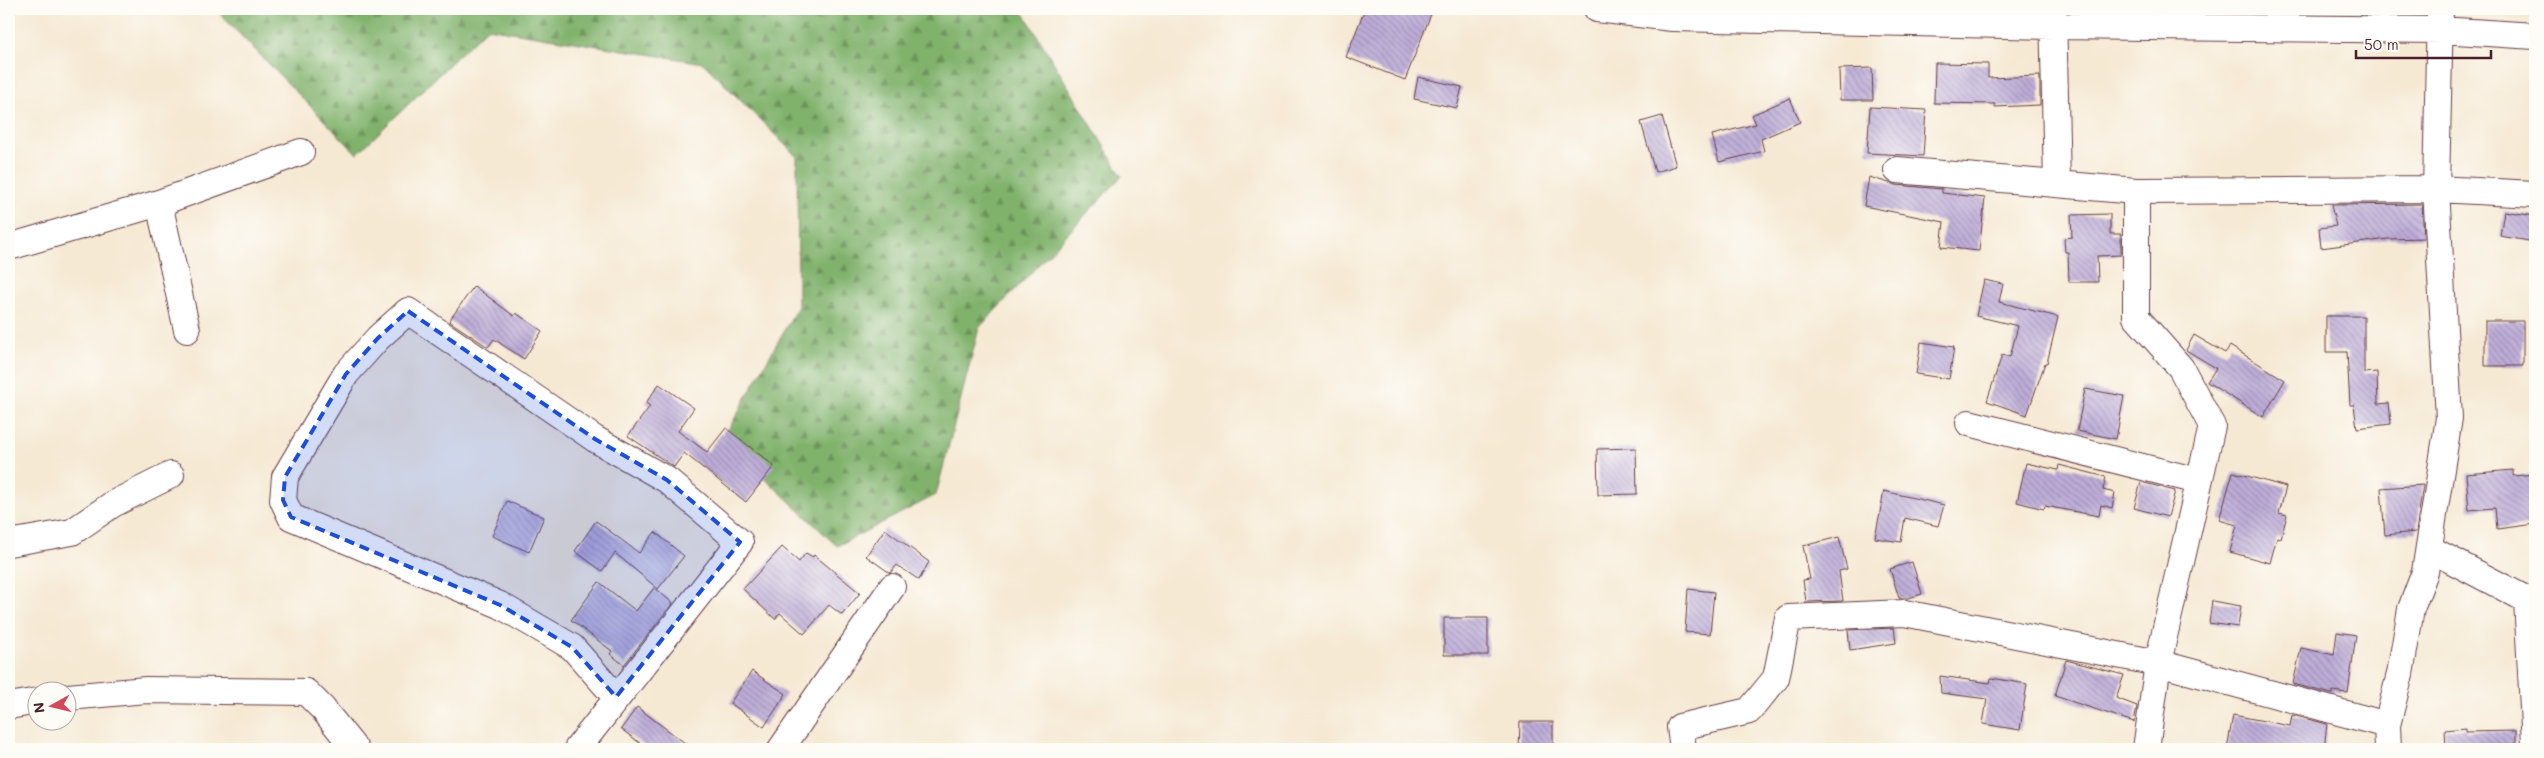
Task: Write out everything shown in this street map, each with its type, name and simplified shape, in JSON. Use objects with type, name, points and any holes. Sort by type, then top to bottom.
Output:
[{"type":"street","points":[[1597,9],[1672,18],[2440,19],[2535,36]]},
{"type":"street","points":[[2053,18],[2057,184]]},
{"type":"street","points":[[1683,749],[1680,727],[1749,710],[1776,678],[1788,618],[1904,613],[2158,663],[2387,737],[2400,674],[2410,609],[2425,572],[2430,548],[2449,418],[2436,189],[2440,19]]},
{"type":"street","points":[[9,247],[159,203],[301,152]]},
{"type":"street","points":[[1897,170],[2136,191],[2436,189],[2535,194]]},
{"type":"street","points":[[2136,191],[2136,317],[2181,368],[2212,426],[2158,663],[2146,749]]},
{"type":"street","points":[[159,203],[188,330]]},
{"type":"street","points":[[577,749],[616,697],[740,542],[667,480],[595,439],[408,311],[378,338],[346,374],[285,477],[283,500],[291,517],[500,605],[572,646],[616,697]]},
{"type":"street","points":[[1969,423],[2198,481]]},
{"type":"street","points":[[9,543],[72,532],[113,504],[171,475]]},
{"type":"street","points":[[2430,548],[2531,602],[2535,744]]},
{"type":"street","points":[[781,749],[892,587]]},
{"type":"street","points":[[78,696],[146,690],[306,692],[323,709],[355,749]]},
{"type":"street","points":[[9,706],[28,703]]},
{"type":"highlighted area","points":[[408,311],[595,439],[667,480],[740,542],[616,697],[572,647],[500,605],[291,517],[283,500],[285,477],[346,374],[378,338]]},
{"type":"green space","points":[[215,9],[1015,9],[1025,15],[1122,176],[979,328],[936,495],[837,546],[723,439],[798,306],[797,157],[703,63],[487,28],[357,154]]},
{"type":"building","points":[[1365,9],[1433,9],[1405,80],[1346,57]]},
{"type":"building","points":[[1935,63],[1988,64],[1988,78],[2040,76],[2040,105],[1995,107],[1995,104],[1934,103]]},
{"type":"building","points":[[1872,68],[1873,100],[1840,100],[1839,69]]},
{"type":"building","points":[[1418,77],[1462,87],[1457,108],[1414,99]]},
{"type":"building","points":[[1790,98],[1800,122],[1761,139],[1764,151],[1719,162],[1712,135],[1756,124],[1752,115]]},
{"type":"building","points":[[1870,107],[1926,110],[1923,156],[1867,153]]},
{"type":"building","points":[[1662,116],[1676,166],[1655,172],[1641,122]]},
{"type":"building","points":[[1869,177],[1896,185],[1942,189],[1942,193],[1985,198],[1979,251],[1941,247],[1944,222],[1864,206]]},
{"type":"building","points":[[2422,204],[2424,238],[2388,239],[2321,248],[2319,228],[2336,226],[2331,205]]},
{"type":"building","points":[[2504,211],[2535,216],[2535,242],[2500,236]]},
{"type":"building","points":[[2110,214],[2110,234],[2121,234],[2121,255],[2097,256],[2098,282],[2069,282],[2068,252],[2065,252],[2064,238],[2072,237],[2071,215]]},
{"type":"building","points":[[1984,280],[2003,284],[1999,302],[2058,317],[2047,363],[2045,363],[2027,415],[1987,401],[2002,355],[2010,357],[2018,326],[1976,316]]},
{"type":"building","points":[[474,286],[514,316],[516,313],[542,331],[524,359],[494,339],[488,347],[449,321]]},
{"type":"building","points":[[2326,316],[2364,316],[2364,373],[2377,372],[2378,404],[2389,403],[2391,424],[2357,428],[2354,405],[2350,405],[2347,352],[2326,352]]},
{"type":"building","points":[[2485,321],[2523,321],[2523,366],[2485,366]]},
{"type":"building","points":[[2194,335],[2225,353],[2230,346],[2285,380],[2263,417],[2207,382],[2216,368],[2186,350]]},
{"type":"building","points":[[1921,342],[1954,347],[1949,379],[1916,374]]},
{"type":"building","points":[[659,384],[694,408],[678,431],[707,452],[726,428],[774,466],[746,502],[684,453],[674,467],[628,436],[650,406],[646,403]]},
{"type":"building","points":[[2085,389],[2124,396],[2116,439],[2077,431]]},
{"type":"building","points":[[1636,448],[1637,494],[1598,495],[1597,449]]},
{"type":"building","points":[[2026,463],[2058,470],[2059,465],[2106,477],[2103,490],[2115,493],[2112,508],[2101,505],[2099,516],[2045,506],[2044,509],[2017,502]]},
{"type":"building","points":[[2513,470],[2513,476],[2535,474],[2535,524],[2497,529],[2495,508],[2469,510],[2466,474]]},
{"type":"building","points":[[2233,472],[2286,487],[2279,513],[2287,515],[2281,538],[2277,537],[2270,563],[2230,552],[2237,525],[2219,520]]},
{"type":"building","points":[[2141,482],[2175,491],[2168,517],[2134,508]]},
{"type":"building","points":[[2423,485],[2416,532],[2385,535],[2381,488]]},
{"type":"building","points":[[1884,491],[1944,505],[1938,526],[1905,518],[1901,542],[1875,538]]},
{"type":"building","points":[[507,501],[544,517],[529,552],[492,536]]},
{"type":"building","points":[[596,521],[639,553],[655,532],[684,556],[658,589],[615,553],[602,571],[575,551]]},
{"type":"building","points":[[885,529],[929,562],[919,580],[897,565],[890,573],[866,556]]},
{"type":"building","points":[[1839,537],[1847,569],[1839,571],[1843,601],[1806,602],[1803,580],[1810,579],[1803,546]]},
{"type":"building","points":[[782,547],[799,562],[806,553],[813,557],[814,555],[860,593],[842,615],[829,605],[804,634],[780,613],[775,619],[743,589]]},
{"type":"building","points":[[1912,562],[1922,594],[1908,598],[1899,598],[1890,569]]},
{"type":"building","points":[[599,582],[636,611],[654,588],[673,603],[624,665],[610,654],[612,651],[571,620]]},
{"type":"building","points":[[1688,589],[1714,592],[1710,634],[1685,632]]},
{"type":"building","points":[[2212,601],[2241,606],[2238,627],[2209,623]]},
{"type":"building","points":[[1444,618],[1488,618],[1488,655],[1444,655]]},
{"type":"building","points":[[1894,628],[1896,643],[1850,650],[1848,630]]},
{"type":"building","points":[[2337,632],[2356,635],[2348,693],[2332,691],[2332,694],[2293,684],[2301,648],[2334,655]]},
{"type":"building","points":[[2066,660],[2124,675],[2116,698],[2137,706],[2134,722],[2055,696]]},
{"type":"building","points":[[752,671],[786,694],[764,727],[730,703]]},
{"type":"building","points":[[1940,676],[1990,683],[1991,678],[2027,684],[2020,730],[1983,724],[1987,699],[1941,693]]},
{"type":"building","points":[[637,707],[693,749],[648,749],[621,729]]},
{"type":"building","points":[[2233,715],[2290,726],[2292,715],[2327,724],[2324,749],[2227,749]]},
{"type":"building","points":[[1520,722],[1553,722],[1553,749],[1519,749]]},
{"type":"building","points":[[2466,728],[2466,732],[2516,731],[2516,749],[2446,749],[2445,730]]}]
